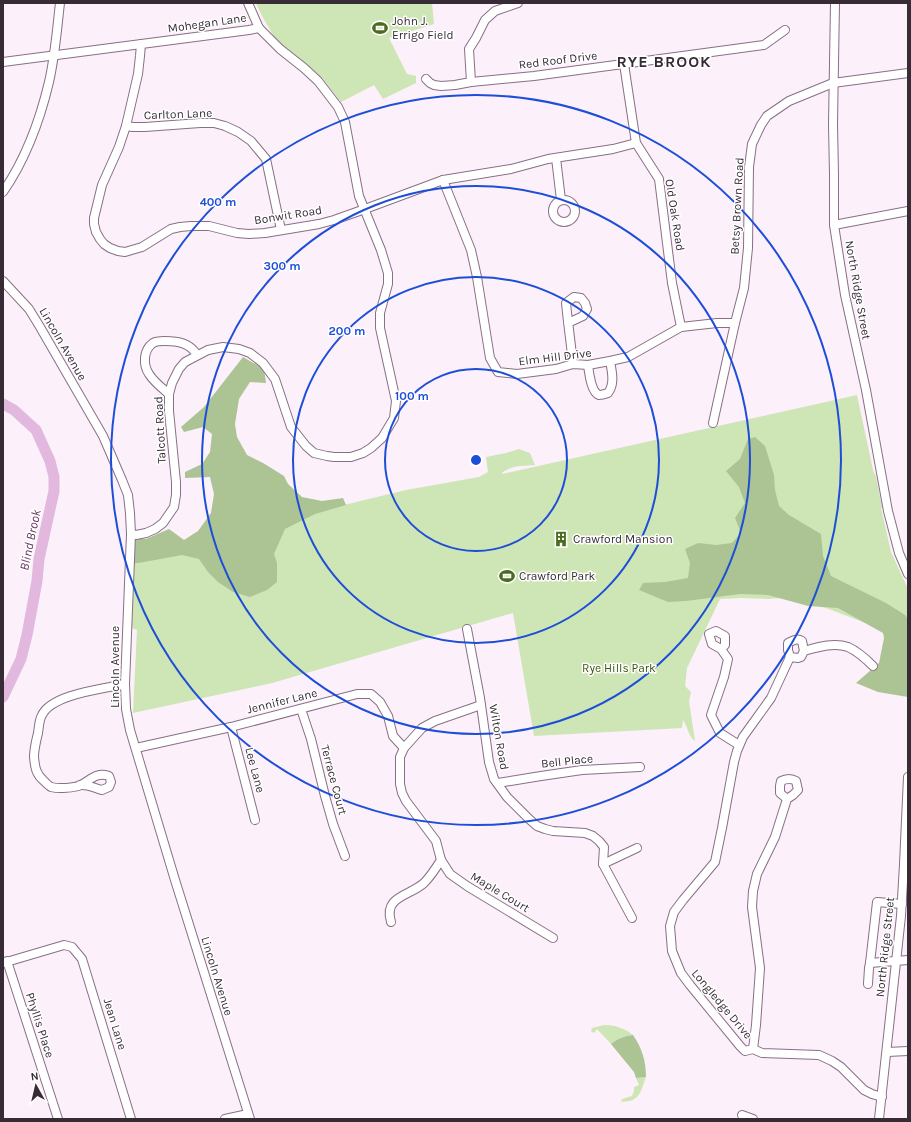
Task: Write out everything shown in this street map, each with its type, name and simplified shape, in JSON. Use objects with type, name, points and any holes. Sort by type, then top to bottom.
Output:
[{"type":"street","points":[[3,192],[20,164],[41,110],[49,82],[60,3]]},
{"type":"street","points":[[248,3],[259,28]]},
{"type":"street","points":[[471,82],[469,49],[485,20],[495,11],[518,3]]},
{"type":"street","name":"North Ridge Street","points":[[835,3],[833,124],[834,225],[845,295],[866,390],[890,518],[899,553],[908,574]]},
{"type":"street","name":"Mohegan Lane","points":[[3,62],[259,28],[280,49],[304,68],[318,82],[338,107],[344,122],[359,196],[377,241]]},
{"type":"street","name":"Red Roof Drive","points":[[426,79],[434,85],[441,86],[534,76],[764,45],[785,30]]},
{"type":"street","name":"Bonwit Road","points":[[141,44],[138,74],[126,126],[119,147],[102,185],[94,218],[96,232],[104,244],[118,251],[125,252],[142,247],[171,229],[180,227],[209,226],[237,233],[249,234],[265,233],[319,224],[365,209],[443,180],[511,169],[556,158],[625,147],[636,143]]},
{"type":"street","name":"Old Oak Road","points":[[624,64],[636,143],[659,179],[672,283],[681,327]]},
{"type":"street","name":"Betsy Brown Road","points":[[713,423],[744,288],[748,248],[749,167],[752,144],[761,124],[767,116],[789,101],[834,83],[908,73]]},
{"type":"street","name":"Carlton Lane","points":[[126,126],[145,127],[200,123],[225,126],[238,132],[251,141],[266,159],[280,230]]},
{"type":"street","points":[[556,158],[561,200]]},
{"type":"street","name":"Elm Hill Drive","points":[[443,180],[471,250],[477,276],[490,358],[498,372],[517,374],[556,369],[573,364],[588,365],[610,361],[628,357],[681,327],[717,323],[735,323]]},
{"type":"street","points":[[834,225],[908,212]]},
{"type":"street","name":"Talcott Road","points":[[130,534],[136,535],[146,533],[155,529],[164,523],[174,507],[176,482],[169,411],[169,394],[172,383],[179,369],[185,362],[208,350],[223,347],[239,349],[250,353],[263,363],[275,379],[291,427],[306,446],[314,453],[327,456],[351,457],[363,453],[382,438],[394,418],[396,401],[380,328],[380,313],[388,273],[377,241]]},
{"type":"street","name":"Lincoln Avenue","points":[[3,281],[28,309],[40,327],[103,436],[128,495],[130,534],[125,684],[127,715],[130,730],[218,1021],[249,1116]]},
{"type":"street","points":[[568,323],[573,364]]},
{"type":"street","points":[[169,394],[155,381],[146,368],[145,354],[148,348],[153,342],[173,341],[184,343],[194,350],[197,355]]},
{"type":"street","points":[[588,365],[593,389],[600,395],[608,393],[612,389],[613,381],[610,361]]},
{"type":"street","name":"Wilton Road","points":[[467,628],[481,705],[489,762],[494,779],[507,797],[528,819],[537,826],[553,831],[585,833],[600,841],[604,847],[603,864],[632,918]]},
{"type":"street","name":"Longledge Drive","points":[[804,651],[802,641],[799,639],[795,639],[788,643],[789,653],[771,698],[739,745],[734,762],[715,862],[674,912],[670,926],[672,951],[681,972],[690,985],[745,1051],[754,1049],[762,1054],[819,1055],[841,1067],[864,1090],[882,1097]]},
{"type":"street","points":[[789,653],[798,658],[801,657],[804,651],[826,645],[842,646],[856,651],[873,666]]},
{"type":"street","points":[[721,649],[728,659],[724,677],[710,715],[720,733],[739,745]]},
{"type":"street","points":[[80,785],[61,788],[51,786],[38,776],[36,771],[35,749],[41,716],[48,707],[59,700],[125,684]]},
{"type":"street","name":"Jennifer Lane","points":[[136,748],[231,727],[357,694],[371,694],[380,702],[388,716],[393,736],[404,748]]},
{"type":"street","points":[[391,922],[390,907],[394,901],[423,884],[430,877],[441,860],[436,841],[406,801],[402,793],[400,784],[400,757],[404,748],[422,728],[435,721],[481,705]]},
{"type":"street","name":"Terrace Court","points":[[301,709],[324,796],[345,856]]},
{"type":"street","name":"Lee Lane","points":[[231,727],[255,820]]},
{"type":"street","name":"Bell Place","points":[[498,784],[582,770],[640,767]]},
{"type":"street","name":"North Ridge Street","points":[[879,1119],[905,888],[908,777]]},
{"type":"street","points":[[754,1049],[760,968],[752,907],[753,891],[757,874],[775,837],[787,798]]},
{"type":"street","points":[[603,864],[637,848]]},
{"type":"street","name":"Maple Court","points":[[441,860],[450,874],[467,886],[553,938]]},
{"type":"street","points":[[868,984],[877,902],[902,904]]},
{"type":"street","name":"Jean Lane","points":[[5,962],[64,945],[72,947],[82,959],[131,1119]]},
{"type":"street","points":[[870,963],[908,960]]},
{"type":"street","name":"Phyllis Place","points":[[5,962],[58,1119]]},
{"type":"street","points":[[887,1052],[908,1051]]},
{"type":"street","points":[[742,1115],[752,1119]]},
{"type":"street","points":[[225,1119],[249,1116]]},
{"type":"green space","points":[[256,3],[432,3],[434,24],[389,38],[407,74],[416,76],[416,83],[383,99],[374,85],[341,102],[323,79],[277,42]]},
{"type":"green space","points":[[243,357],[264,369],[266,383],[250,382],[239,399],[235,424],[237,437],[247,455],[284,476],[288,484],[302,497],[322,501],[343,498],[346,505],[315,514],[285,529],[274,554],[277,563],[277,582],[267,590],[250,597],[233,592],[218,582],[208,572],[199,559],[182,555],[133,564],[135,539],[146,539],[169,529],[184,540],[198,531],[211,513],[214,494],[210,477],[185,478],[185,472],[202,464],[210,452],[212,434],[203,427],[184,432],[181,427],[204,407]]},
{"type":"green space","name":"Crawford Park","points":[[857,395],[873,470],[876,477],[891,552],[908,589],[908,639],[826,608],[783,598],[720,599],[687,668],[685,686],[691,692],[689,701],[695,741],[691,737],[683,720],[682,728],[534,736],[513,613],[272,683],[133,713],[137,630],[132,628],[130,623],[133,564],[140,563],[141,554],[406,490],[479,477],[488,472],[486,457],[519,449],[530,453],[535,465],[513,467],[506,470],[502,474]]},
{"type":"green space","points":[[755,437],[765,446],[774,475],[775,490],[779,506],[789,515],[821,534],[823,556],[831,576],[886,603],[905,615],[908,619],[908,697],[878,692],[856,683],[879,663],[884,638],[883,633],[838,608],[808,606],[768,595],[740,594],[668,602],[639,590],[643,583],[665,582],[688,578],[690,563],[685,549],[698,543],[716,545],[732,543],[741,533],[735,518],[745,503],[739,487],[726,471],[740,459],[748,439]]},
{"type":"green space","points":[[604,1025],[619,1027],[633,1035],[616,1040],[611,1044],[597,1029],[594,1033],[591,1031],[592,1028]]},
{"type":"green space","points":[[633,1035],[643,1055],[646,1077],[636,1078],[634,1072],[611,1044],[616,1040]]},
{"type":"green space","points":[[646,1077],[640,1093],[636,1097],[631,1101],[621,1102],[622,1099],[632,1096],[634,1087],[639,1085],[636,1078]]},
{"type":"waterway","name":"Blind Brook","points":[[3,404],[14,410],[36,430],[50,461],[54,477],[54,491],[39,559],[37,581],[27,635],[21,659],[3,697]]},
{"type":"place","name":"John J. Errigo Field","points":[[380,28]]},
{"type":"place","name":"Crawford Mansion","points":[[561,539]]},
{"type":"place","name":"Crawford Park","points":[[507,576]]},
{"type":"district","name":"RYE BROOK","points":[[664,61]]},
{"type":"park label","name":"Rye Hills Park","points":[[619,668]]}]
